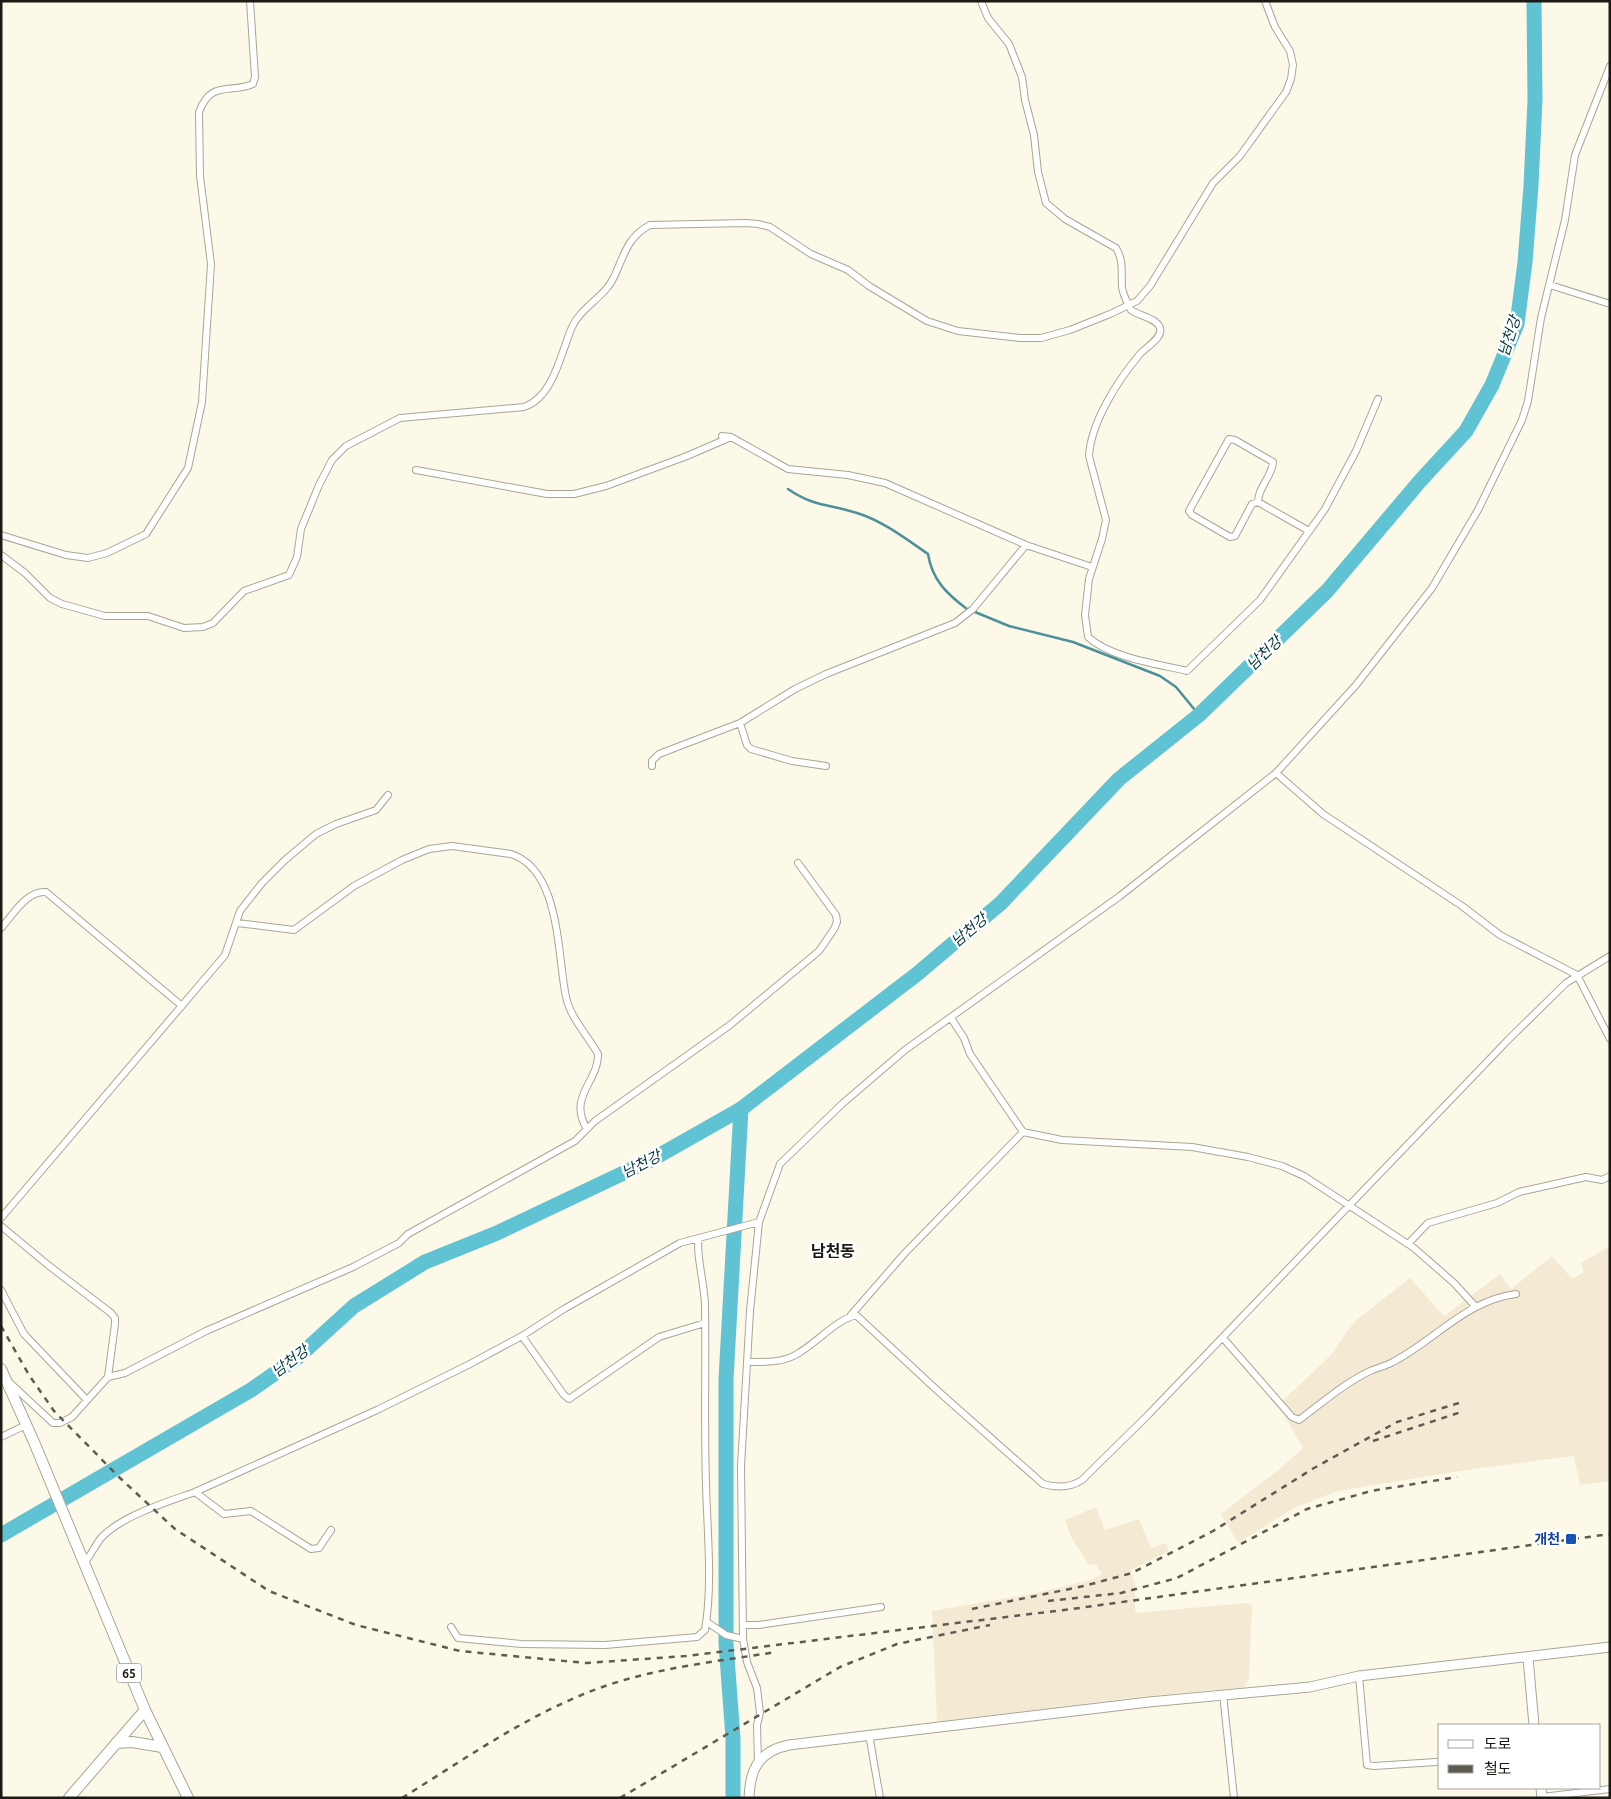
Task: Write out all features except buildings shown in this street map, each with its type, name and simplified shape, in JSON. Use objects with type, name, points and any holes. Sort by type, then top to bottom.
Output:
[{"type":"main road","name":"65","points":[[4,1374],[145,1710],[188,1798]]},
{"type":"main road","points":[[749,1798],[750,1781],[758,1762],[770,1751],[778,1747],[869,1734],[1223,1694],[1310,1687],[1359,1676],[1528,1658],[1610,1647]]},
{"type":"main road","points":[[1528,1658],[1534,1724]]},
{"type":"main road","points":[[69,1798],[145,1710]]},
{"type":"main road","points":[[116,1743],[132,1742],[162,1747]]},
{"type":"street","points":[[1,535],[66,555],[88,558],[108,554],[146,534],[188,468],[202,402],[211,264],[200,176],[198,112],[202,102],[211,92],[253,84],[255,77],[250,1]]},
{"type":"street","points":[[981,1],[988,18],[1009,44],[1022,77],[1025,100],[1034,134],[1038,172],[1046,203],[1065,219],[1116,248],[1120,254],[1122,287],[1131,310],[1159,325],[1160,331],[1157,338],[1130,367],[1102,410],[1089,447],[1089,456],[1106,520],[1102,539],[1092,567],[1085,602],[1088,637],[1100,645],[1119,653],[1188,671],[1260,600],[1325,509],[1356,451],[1378,399]]},
{"type":"street","points":[[1,555],[25,573],[50,598],[76,609],[117,617],[148,616],[184,628],[203,627],[213,623],[244,591],[289,575],[296,557],[301,529],[318,485],[332,460],[346,446],[400,418],[524,407],[533,402],[550,382],[577,318],[609,286],[627,245],[640,230],[650,225],[746,223],[770,227],[811,254],[848,270],[868,286],[927,321],[958,331],[1020,338],[1041,338],[1084,325],[1137,300],[1150,286],[1213,184],[1240,156],[1286,92],[1291,79],[1293,65],[1290,51],[1275,27],[1265,1]]},
{"type":"street","points":[[758,1762],[757,1725],[760,1713],[757,1688],[747,1662],[743,1640],[741,1466],[750,1310],[759,1222],[780,1164],[842,1104],[905,1050],[1120,896],[1276,773],[1356,685],[1432,588],[1458,547],[1494,479],[1522,420],[1534,371],[1542,318],[1565,220],[1575,155],[1610,66]]},
{"type":"street","points":[[1550,284],[1610,304]]},
{"type":"street","points":[[722,436],[731,436],[788,469],[848,475],[885,483],[1026,545],[1092,567]]},
{"type":"street","points":[[416,470],[547,494],[574,494],[606,486],[687,456],[731,436]]},
{"type":"street","points":[[1258,502],[1258,495],[1273,467],[1273,462],[1235,440],[1229,439],[1189,511],[1192,515],[1230,537],[1235,536],[1252,504],[1258,502],[1309,531]]},
{"type":"street","points":[[652,766],[652,761],[659,754],[740,723],[794,689],[826,674],[955,623],[974,609],[1026,545]]},
{"type":"street","points":[[740,723],[746,745],[751,749],[792,761],[826,766]]},
{"type":"street","points":[[1276,773],[1323,814],[1462,906],[1500,934],[1578,976],[1610,1039]]},
{"type":"street","points":[[1,1218],[225,956],[240,912],[262,883],[302,844],[316,834],[336,824],[376,810],[388,795]]},
{"type":"street","points":[[237,924],[294,930],[354,886],[402,860],[434,847],[452,846],[522,857],[539,875],[554,916],[566,997],[570,1010],[598,1054],[596,1068],[585,1086],[582,1098],[582,1117],[587,1129]]},
{"type":"street","points":[[4,1374],[53,1423],[60,1423],[72,1417],[108,1377],[125,1373],[206,1331],[353,1267],[399,1243],[408,1234],[575,1141],[595,1121],[730,1025],[819,951],[834,929],[837,922],[836,915],[798,863]]},
{"type":"street","points":[[1,928],[33,894],[46,892],[182,1006]]},
{"type":"street","points":[[850,1316],[856,1315],[871,1327],[938,1392],[1043,1484],[1073,1486],[1082,1480],[1222,1338],[1508,1040],[1566,983],[1610,956]]},
{"type":"street","points":[[951,1018],[964,1038],[970,1054],[1023,1132],[1062,1140],[1192,1147],[1248,1157],[1282,1166],[1304,1176],[1408,1244],[1433,1263],[1475,1306]]},
{"type":"street","points":[[747,1362],[778,1360],[796,1355],[850,1316],[905,1253],[1023,1132]]},
{"type":"street","points":[[1408,1244],[1428,1223],[1497,1203],[1519,1192],[1586,1177],[1602,1180],[1610,1176]]},
{"type":"street","points":[[84,1564],[102,1537],[119,1525],[158,1505],[195,1492],[377,1410],[522,1336],[654,1256],[680,1243],[759,1222]]},
{"type":"street","points":[[1,1226],[115,1318],[108,1377]]},
{"type":"street","points":[[450,1627],[458,1638],[522,1644],[605,1645],[696,1637],[706,1630],[705,1323],[704,1285],[696,1246],[699,1238]]},
{"type":"street","points":[[1,1290],[24,1334],[87,1400]]},
{"type":"street","points":[[1222,1338],[1292,1417],[1299,1420],[1350,1383],[1368,1372],[1393,1362],[1475,1306],[1503,1296],[1516,1294]]},
{"type":"street","points":[[522,1336],[564,1395],[569,1399],[659,1337],[705,1323]]},
{"type":"street","points":[[1,1437],[26,1425]]},
{"type":"street","points":[[195,1492],[224,1514],[251,1512],[264,1517],[312,1548],[319,1548],[331,1530]]},
{"type":"street","points":[[744,1625],[759,1625],[881,1607]]},
{"type":"street","points":[[707,1622],[726,1635],[743,1640]]},
{"type":"street","points":[[1359,1676],[1367,1765],[1436,1762]]},
{"type":"street","points":[[1223,1694],[1234,1798]]},
{"type":"street","points":[[869,1734],[880,1798]]},
{"type":"street","points":[[1541,1794],[1610,1789]]},
{"type":"shaded area","points":[[1610,1246],[1610,1481],[1580,1485],[1574,1456],[1473,1469],[1338,1491],[1294,1508],[1238,1543],[1221,1514],[1282,1467],[1303,1448],[1278,1405],[1330,1356],[1354,1322],[1410,1278],[1444,1316],[1500,1274],[1511,1289],[1552,1256],[1572,1279],[1584,1272],[1581,1263]]},
{"type":"shaded area","points":[[1096,1507],[1105,1530],[1139,1519],[1151,1548],[1166,1543],[1169,1551],[1131,1570],[1135,1585],[1135,1613],[1246,1603],[1252,1605],[1249,1678],[1244,1687],[1139,1697],[937,1722],[932,1611],[1036,1593],[1091,1580],[1102,1574],[1096,1564],[1089,1565],[1071,1537],[1065,1520]]},
{"type":"waterway","name":"남천강","points":[[1,1535],[251,1390],[298,1357],[354,1306],[425,1262],[497,1233],[651,1160],[741,1109],[917,974],[1001,903],[1119,779],[1199,715],[1327,591],[1420,481],[1466,431],[1492,385],[1517,324],[1525,262],[1531,186],[1535,100],[1534,1]]},
{"type":"waterway","points":[[788,489],[814,502],[867,516],[903,537],[928,554],[937,579],[953,598],[967,609]]},
{"type":"waterway","points":[[975,612],[1009,626],[1073,642],[1160,676],[1176,687],[1199,715]]},
{"type":"waterway","points":[[733,1798],[733,1738],[726,1644],[726,1379],[741,1109]]},
{"type":"railway","points":[[1,1326],[29,1375],[54,1411],[120,1478],[175,1529],[269,1591],[356,1625],[460,1651],[586,1663],[686,1656],[1072,1609],[1610,1534]]},
{"type":"railway","points":[[972,1609],[1084,1586],[1132,1573],[1213,1531],[1314,1468],[1397,1422],[1459,1403]]},
{"type":"railway","points":[[1373,1441],[1461,1412]]},
{"type":"railway","points":[[1048,1601],[1121,1593],[1177,1578],[1307,1509],[1371,1491],[1457,1477]]},
{"type":"railway","points":[[620,1798],[840,1667],[897,1644],[990,1625]]},
{"type":"railway","points":[[402,1798],[502,1735],[581,1695],[608,1685],[649,1674],[691,1665],[776,1652]]},
{"type":"place","name":"개천","points":[[1571,1539]]},
{"type":"district","name":"남천동","points":[[833,1251]]}]
